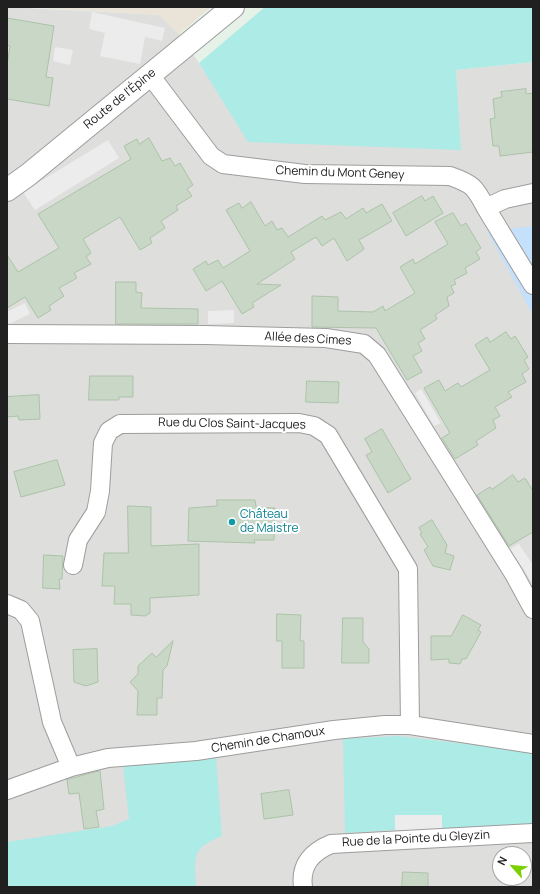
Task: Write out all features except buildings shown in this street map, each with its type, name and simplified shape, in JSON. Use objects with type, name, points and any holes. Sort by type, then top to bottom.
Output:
[{"type":"street","name":"Route de l'Épine","points":[[7,190],[233,7]]},
{"type":"street","name":"Chemin du Mont Geney","points":[[150,75],[211,156],[222,164],[304,174],[450,176],[475,187],[486,208],[533,285]]},
{"type":"street","points":[[486,208],[504,199],[533,193]]},
{"type":"street","name":"Allée des Cimes","points":[[7,334],[333,338],[364,344],[377,355],[514,574],[533,610]]},
{"type":"street","name":"Rue du Clos Saint-Jacques","points":[[73,565],[78,540],[96,512],[100,491],[103,443],[109,431],[120,424],[299,423],[314,426],[328,435],[408,570],[410,725]]},
{"type":"street","points":[[7,604],[21,610],[30,621],[52,722],[71,767]]},
{"type":"street","name":"Chemin de Chamoux","points":[[7,790],[71,767],[108,758],[196,751],[334,730],[385,725],[410,725],[533,744]]},
{"type":"street","name":"Rue de la Pointe du Gleyzin","points":[[303,887],[303,872],[309,860],[317,850],[331,844],[533,833]]},
{"type":"shaded area","points":[[7,7],[159,15],[179,34],[214,85],[461,150],[456,70],[533,62],[533,887],[7,887]]},
{"type":"shaded area","points":[[23,7],[211,7],[179,34],[159,15]]},
{"type":"shaded area","points":[[265,7],[533,7],[533,62],[456,70],[461,150],[248,142],[199,63]]},
{"type":"shaded area","points":[[92,12],[165,28],[162,41],[145,37],[140,64],[100,56],[105,33],[89,29]]},
{"type":"shaded area","points":[[55,47],[73,50],[70,65],[53,61]]},
{"type":"shaded area","points":[[108,140],[119,158],[35,210],[23,192]]},
{"type":"shaded area","points":[[533,226],[533,315],[487,231]]},
{"type":"shaded area","points":[[25,303],[30,314],[9,324],[7,320],[7,312]]},
{"type":"shaded area","points":[[234,310],[234,323],[208,324],[208,311]]},
{"type":"shaded area","points":[[421,389],[441,423],[434,426],[415,393]]},
{"type":"shaded area","points":[[519,544],[533,565],[533,584],[510,549]]},
{"type":"shaded area","points":[[398,736],[533,752],[533,823],[442,830],[442,815],[395,815],[395,830],[345,833],[343,739]]},
{"type":"shaded area","points":[[216,758],[222,836],[204,845],[199,850],[195,861],[196,887],[7,887],[7,842],[112,826],[129,819],[123,765]]},
{"type":"shaded area","points":[[395,815],[442,815],[442,830],[395,830]]},
{"type":"place","name":"Château de Maistre","points":[[232,522]]}]
